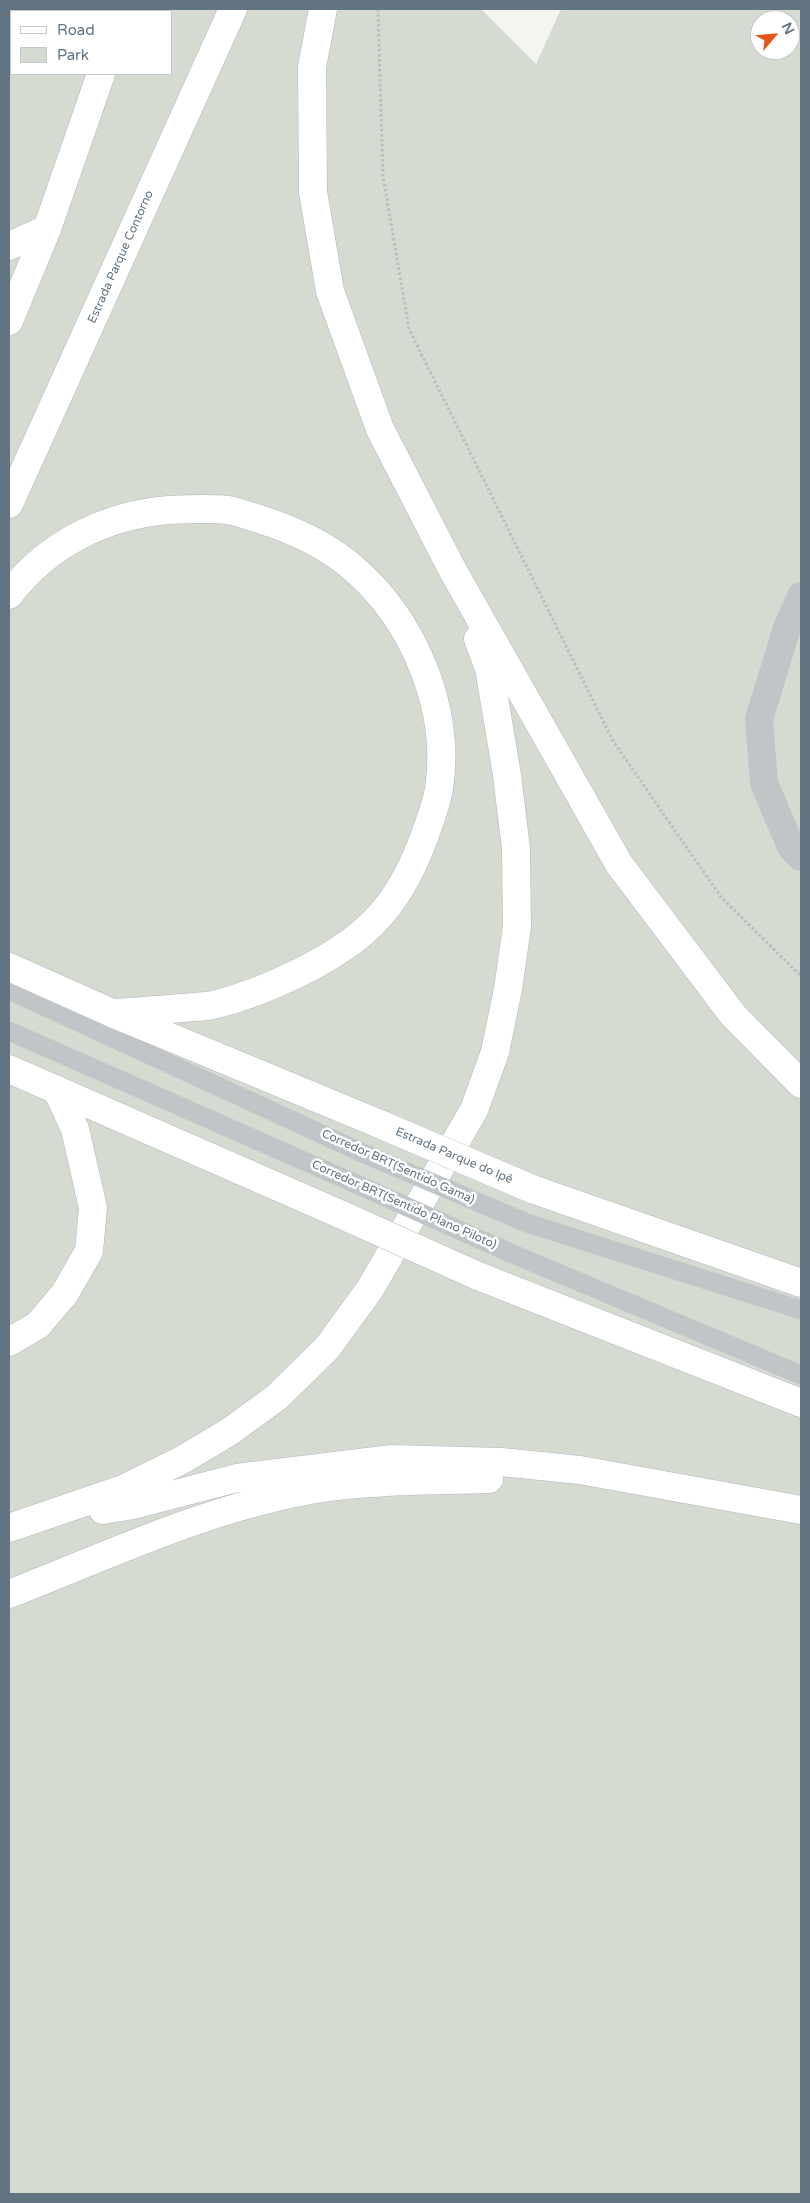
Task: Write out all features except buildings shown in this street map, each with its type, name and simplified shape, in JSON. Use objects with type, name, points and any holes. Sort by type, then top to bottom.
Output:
[{"type":"main road","name":"Estrada Parque Contorno","points":[[9,504],[233,9]]},
{"type":"main road","points":[[323,9],[312,66],[313,192],[330,291],[380,429],[452,569],[619,864],[733,1016],[801,1084]]},
{"type":"main road","points":[[9,321],[47,229],[101,75]]},
{"type":"main road","points":[[9,246],[47,229]]},
{"type":"main road","points":[[9,595],[48,554],[86,530],[151,511],[229,510],[302,534],[352,567],[386,602],[410,640],[432,693],[440,741],[438,789],[416,860],[398,894],[373,923],[348,944],[318,962],[257,991],[211,1006],[112,1014]]},
{"type":"main road","points":[[9,1528],[123,1489],[182,1460],[229,1432],[277,1397],[327,1348],[370,1289],[474,1110],[495,1052],[508,989],[517,926],[516,849],[507,775],[489,668],[452,569]]},
{"type":"main road","name":"Estrada Parque do Ipê","points":[[9,967],[112,1014],[532,1189],[801,1283]]},
{"type":"main road","points":[[9,1069],[478,1276],[801,1403]]},
{"type":"main road","points":[[9,1342],[38,1325],[65,1293],[89,1251],[93,1208],[88,1183],[74,1129],[56,1090]]},
{"type":"main road","points":[[34,1520],[67,1517],[132,1505],[237,1478],[383,1460],[501,1462],[580,1470],[801,1510]]},
{"type":"main road","points":[[9,1594],[162,1534],[245,1505],[322,1488],[403,1481],[541,1478],[580,1470]]},
{"type":"street","points":[[801,596],[787,628],[759,719],[764,783],[790,847],[801,857]]},
{"type":"lane","name":"Corredor BRT(Sentido Gama)","points":[[9,990],[367,1155],[527,1223],[801,1310]]},
{"type":"lane","name":"Corredor BRT(Sentido Plano Piloto)","points":[[9,1031],[508,1252],[801,1374]]},
{"type":"path","points":[[378,9],[383,176],[409,329],[613,741],[721,897],[801,976]]},
{"type":"green space","points":[[9,9],[481,9],[536,64],[561,9],[801,9],[801,2194],[9,2194]]}]
